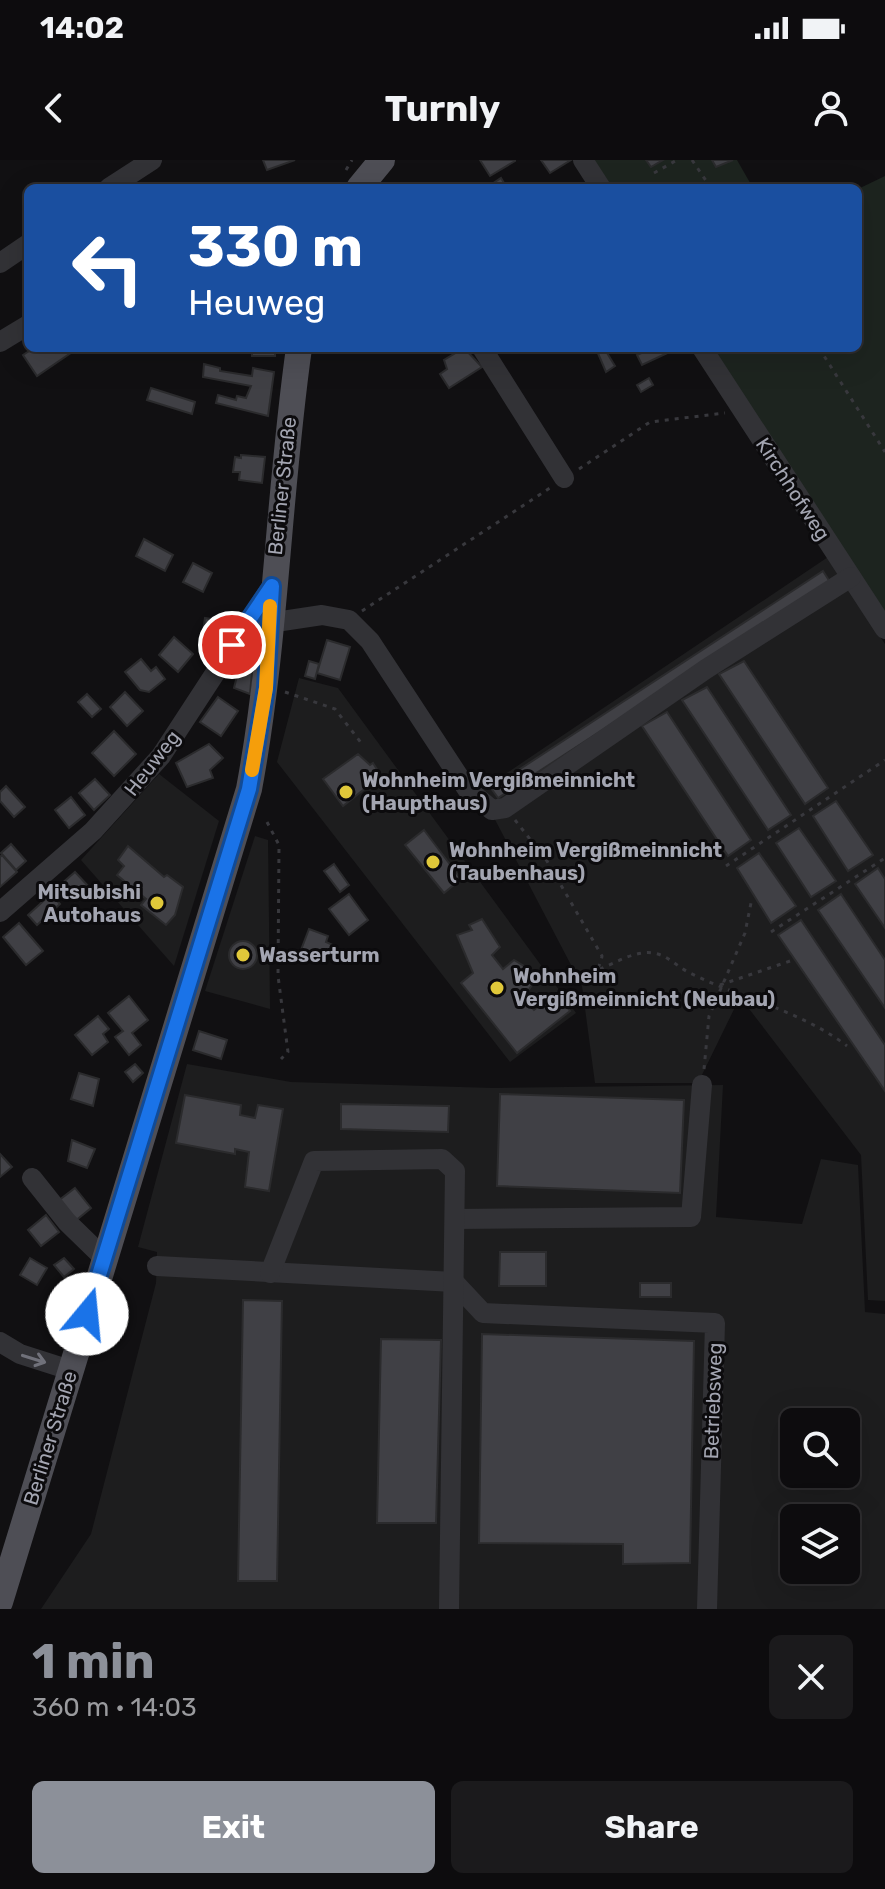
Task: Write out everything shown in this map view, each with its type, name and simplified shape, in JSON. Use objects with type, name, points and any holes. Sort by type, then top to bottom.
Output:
[{"type":"main road","name":"Berliner Straße","points":[[0,1602],[8,1542],[70,1370],[249,789],[266,688],[272,586],[299,352]]},
{"type":"street","points":[[583,160],[598,184]]},
{"type":"street","points":[[114,184],[138,164]]},
{"type":"street","points":[[0,263],[24,247]]},
{"type":"street","points":[[0,342],[24,327]]},
{"type":"street","points":[[485,352],[564,478]]},
{"type":"street","name":"Kirchhofweg","points":[[705,352],[885,629]]},
{"type":"street","points":[[269,623],[322,615],[349,620],[370,641],[467,789],[492,810],[505,808],[706,669],[851,577]]},
{"type":"street","name":"Heuweg","points":[[0,912],[93,831],[161,756],[272,586]]},
{"type":"street","points":[[455,1219],[691,1217],[702,1085]]},
{"type":"street","points":[[270,1273],[314,1161],[442,1159],[455,1171],[449,1609]]},
{"type":"street","points":[[32,1178],[67,1222],[104,1258]]},
{"type":"street","points":[[157,1266],[454,1282]]},
{"type":"street","name":"Betriebsweg","points":[[454,1282],[483,1313],[715,1323],[707,1609]]},
{"type":"street","points":[[0,1342],[20,1354],[70,1370]]},
{"type":"path","points":[[654,173],[677,160]]},
{"type":"path","points":[[692,160],[708,184]]},
{"type":"path","points":[[822,352],[885,452]]},
{"type":"path","points":[[349,620],[650,422],[742,411]]},
{"type":"path","points":[[266,688],[335,709],[362,744]]},
{"type":"path","points":[[726,866],[885,760]]},
{"type":"path","points":[[505,808],[547,861],[594,938],[602,956],[600,969]]},
{"type":"path","points":[[267,822],[279,845],[278,976],[288,1052],[281,1059]]},
{"type":"path","points":[[771,932],[885,858]]},
{"type":"path","points":[[702,1085],[709,1016],[745,933],[751,903]]},
{"type":"path","points":[[555,984],[594,975],[600,969],[649,952],[664,956],[689,973],[805,1018],[847,1046]]},
{"type":"path","points":[[720,985],[790,961]]},
{"type":"shaded area","points":[[589,160],[737,160],[751,184],[604,184]]},
{"type":"shaded area","points":[[885,176],[885,612],[715,352],[862,352],[862,187]]},
{"type":"shaded area","points":[[828,557],[885,644],[885,1301],[868,1300],[861,1155],[740,997],[698,1083],[595,1083],[582,986],[480,791]]},
{"type":"shaded area","points":[[299,678],[338,688],[576,1013],[510,1062],[277,762]]},
{"type":"shaded area","points":[[159,774],[219,821],[174,966],[81,860]]},
{"type":"shaded area","points":[[255,836],[268,840],[270,1009],[205,991]]},
{"type":"shaded area","points":[[187,1064],[291,1082],[493,1088],[723,1085],[716,1217],[802,1224],[821,1159],[858,1165],[865,1312],[885,1314],[885,1609],[41,1609],[91,1534],[156,1283],[157,1252],[138,1247]]},
{"type":"building","points":[[263,160],[295,160],[267,170]]},
{"type":"building","points":[[480,160],[515,160],[515,161],[490,176]]},
{"type":"building","points":[[541,160],[571,160],[550,173]]},
{"type":"building","points":[[646,160],[663,160],[651,167]]},
{"type":"building","points":[[712,160],[733,160],[716,167]]},
{"type":"building","points":[[28,352],[72,352],[37,376],[23,355]]},
{"type":"building","points":[[252,352],[275,352],[275,356],[252,356]]},
{"type":"building","points":[[457,352],[468,352],[482,367],[449,388],[440,374],[447,369],[444,360]]},
{"type":"building","points":[[597,352],[606,352],[615,366],[606,372]]},
{"type":"building","points":[[643,352],[670,352],[642,365],[637,355]]},
{"type":"building","points":[[204,364],[220,368],[220,371],[252,376],[253,368],[274,372],[268,416],[216,403],[218,395],[236,400],[237,396],[246,398],[251,386],[203,377]]},
{"type":"building","points":[[649,378],[653,385],[641,392],[637,385]]},
{"type":"building","points":[[151,388],[195,402],[192,414],[147,400]]},
{"type":"building","points":[[241,455],[265,457],[262,483],[239,480],[240,472],[233,472],[235,457],[241,458]]},
{"type":"building","points":[[144,539],[173,555],[165,571],[136,556]]},
{"type":"building","points":[[193,563],[212,573],[203,592],[183,582]]},
{"type":"building","points":[[823,571],[830,582],[498,798],[491,788]]},
{"type":"building","points":[[205,618],[226,621],[223,641],[202,638]]},
{"type":"building","points":[[174,637],[193,654],[178,672],[159,655]]},
{"type":"building","points":[[327,640],[350,647],[340,680],[317,673]]},
{"type":"building","points":[[141,659],[151,671],[156,667],[165,679],[149,692],[140,690],[125,672]]},
{"type":"building","points":[[309,661],[319,664],[315,679],[305,676]]},
{"type":"building","points":[[744,661],[828,788],[805,804],[719,674]]},
{"type":"building","points":[[239,668],[252,672],[250,694],[234,688]]},
{"type":"building","points":[[707,687],[791,815],[768,830],[682,700]]},
{"type":"building","points":[[125,692],[143,711],[127,726],[110,707]]},
{"type":"building","points":[[87,694],[101,709],[92,717],[78,702]]},
{"type":"building","points":[[218,697],[238,711],[221,736],[200,722]]},
{"type":"building","points":[[667,712],[751,840],[728,856],[642,726]]},
{"type":"building","points":[[114,731],[136,754],[114,776],[92,753]]},
{"type":"building","points":[[209,744],[223,758],[210,770],[213,778],[187,787],[176,763]]},
{"type":"building","name":"Wohnheim Vergißmeinnicht (Haupthaus)","points":[[358,754],[370,765],[373,763],[378,771],[373,774],[377,779],[343,806],[323,779]]},
{"type":"building","points":[[95,779],[110,795],[94,810],[79,793]]},
{"type":"building","points":[[6,786],[25,807],[14,817],[0,801],[0,792]]},
{"type":"building","points":[[71,797],[85,815],[69,828],[55,810]]},
{"type":"building","points":[[836,801],[873,855],[848,871],[813,816]]},
{"type":"building","points":[[799,828],[836,881],[811,897],[776,843]]},
{"type":"building","name":"Wohnheim Vergißmeinnicht (Taubenhaus)","points":[[424,830],[461,879],[444,893],[405,845]]},
{"type":"building","points":[[11,844],[26,861],[16,870],[1,853]]},
{"type":"building","points":[[128,846],[164,877],[167,875],[183,887],[175,915],[166,925],[141,905],[146,899],[117,875],[124,866],[118,860]]},
{"type":"building","points":[[759,853],[796,906],[771,923],[737,868]]},
{"type":"building","points":[[2,855],[17,872],[0,887],[0,857]]},
{"type":"building","points":[[334,864],[349,885],[340,892],[324,871]]},
{"type":"building","points":[[878,868],[885,879],[885,928],[855,884]]},
{"type":"building","points":[[75,872],[90,888],[75,901],[60,885]]},
{"type":"building","points":[[51,894],[60,904],[37,925],[28,915]]},
{"type":"building","points":[[349,894],[368,920],[349,935],[329,909]]},
{"type":"building","points":[[841,894],[885,960],[885,1008],[818,910]]},
{"type":"building","name":"Wohnheim Vergißmeinnicht (Neubau)","points":[[482,919],[500,947],[492,955],[503,969],[514,960],[539,975],[523,998],[534,1010],[556,993],[570,1011],[517,1053],[461,983],[473,973],[457,935],[472,930],[469,925]]},
{"type":"building","points":[[801,920],[885,1045],[885,1091],[778,935]]},
{"type":"building","points":[[19,923],[43,951],[26,965],[3,937]]},
{"type":"building","points":[[309,929],[328,936],[326,942],[335,946],[332,954],[323,951],[321,958],[301,950]]},
{"type":"building","name":"Wasserturm","points":[[243,941],[253,945],[257,955],[253,965],[243,969],[233,965],[229,955],[233,945]]},
{"type":"building","points":[[129,996],[148,1020],[132,1033],[141,1045],[129,1055],[115,1037],[123,1031],[108,1013]]},
{"type":"building","points":[[98,1016],[109,1029],[103,1034],[108,1042],[92,1055],[75,1035]]},
{"type":"building","points":[[199,1031],[227,1040],[221,1059],[193,1050]]},
{"type":"building","points":[[135,1064],[143,1073],[133,1082],[125,1072]]},
{"type":"building","points":[[79,1073],[99,1079],[93,1106],[71,1099]]},
{"type":"building","points":[[500,1094],[684,1100],[680,1193],[497,1186]]},
{"type":"building","points":[[185,1095],[241,1105],[240,1115],[255,1118],[258,1105],[283,1109],[269,1191],[245,1187],[249,1152],[235,1149],[235,1154],[176,1143]]},
{"type":"building","points":[[341,1104],[449,1106],[448,1132],[341,1129]]},
{"type":"building","points":[[72,1140],[95,1149],[87,1168],[68,1161]]},
{"type":"building","points":[[0,1154],[12,1167],[0,1177]]},
{"type":"building","points":[[75,1188],[91,1208],[74,1222],[58,1201]]},
{"type":"building","points":[[46,1215],[59,1232],[41,1246],[28,1230]]},
{"type":"building","points":[[500,1252],[546,1252],[546,1286],[499,1286]]},
{"type":"building","points":[[30,1258],[47,1268],[37,1285],[20,1275]]},
{"type":"building","points":[[64,1258],[74,1269],[64,1277],[54,1265]]},
{"type":"building","points":[[640,1283],[671,1283],[671,1297],[640,1297]]},
{"type":"building","points":[[243,1300],[282,1301],[277,1581],[238,1581]]},
{"type":"building","points":[[482,1334],[694,1341],[690,1563],[623,1564],[623,1544],[479,1543]]},
{"type":"building","points":[[381,1339],[441,1340],[436,1523],[377,1523]]},
{"type":"slow traffic","points":[[252,770],[266,688],[270,606]]},
{"type":"place","name":"Wohnheim Vergißmeinnicht (Haupthaus)","points":[[346,792]]},
{"type":"place","name":"Wohnheim Vergißmeinnicht (Taubenhaus)","points":[[433,862]]},
{"type":"place","name":"Mitsubishi Autohaus","points":[[157,903]]},
{"type":"place","name":"Wasserturm","points":[[243,955]]},
{"type":"place","name":"Wohnheim Vergißmeinnicht (Neubau)","points":[[497,988]]},
{"type":"route","points":[[87,1314],[249,789],[266,688],[272,586],[232,645]]}]
